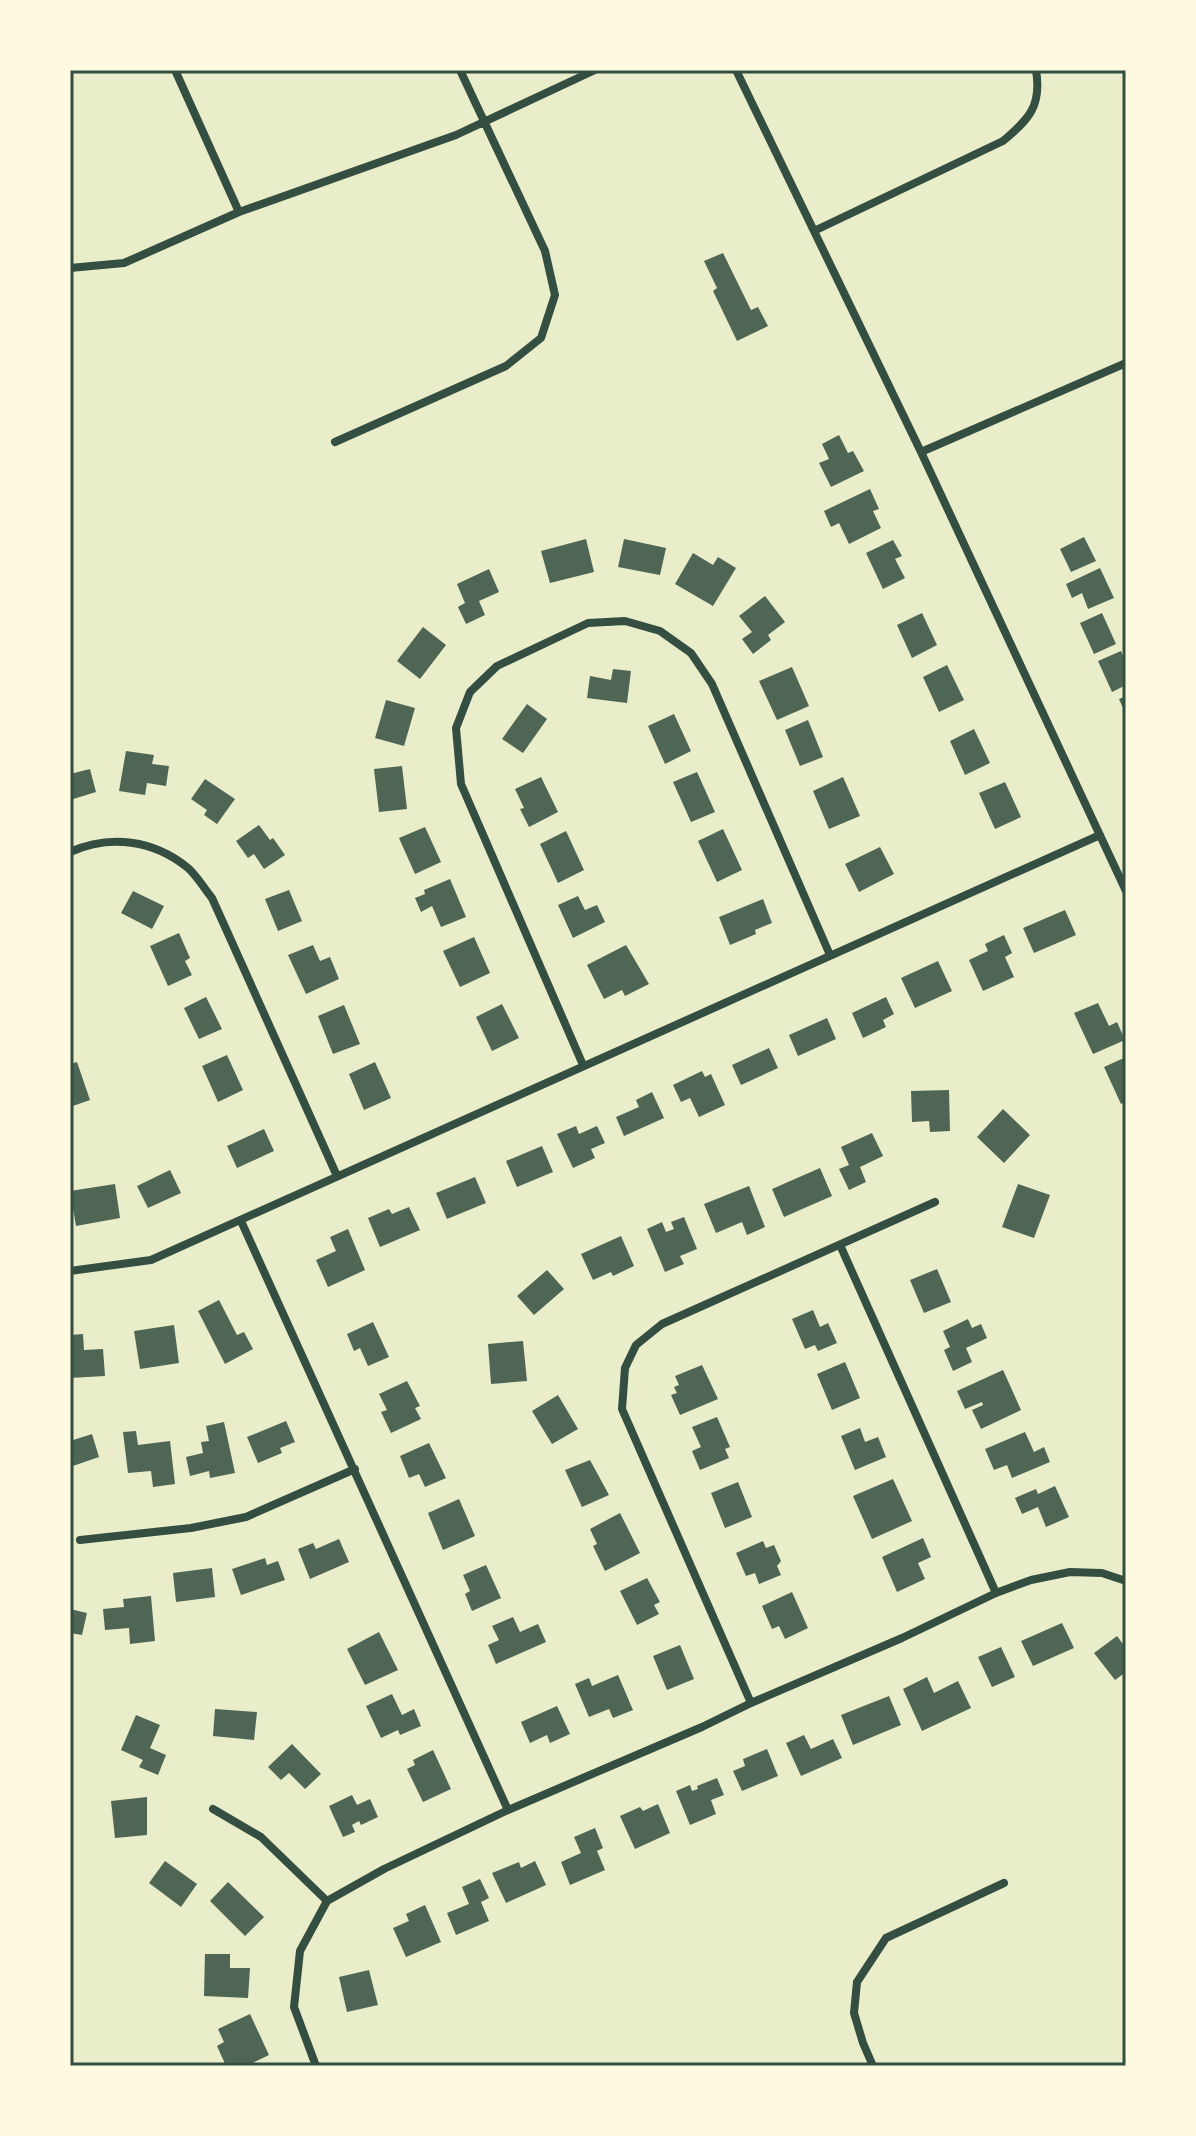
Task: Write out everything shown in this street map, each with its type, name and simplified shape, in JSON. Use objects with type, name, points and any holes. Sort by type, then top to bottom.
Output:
[{"type":"street","points":[[175,70],[239,212]]},
{"type":"street","points":[[335,442],[506,366],[541,338],[555,295],[545,251],[460,70]]},
{"type":"street","points":[[70,268],[124,263],[239,212],[456,135],[595,70]]},
{"type":"street","points":[[736,70],[921,452],[1126,891]]},
{"type":"street","points":[[814,231],[1003,141],[1028,119],[1039,88],[1036,70]]},
{"type":"street","points":[[921,452],[1126,363]]},
{"type":"street","points":[[583,1065],[461,784],[456,728],[470,692],[497,666],[588,623],[625,621],[660,631],[691,653],[712,684],[830,955]]},
{"type":"street","points":[[70,1271],[151,1260],[1100,835]]},
{"type":"street","points":[[70,852],[120,840],[160,849],[190,869],[212,898],[337,1176]]},
{"type":"street","points":[[751,1703],[622,1409],[625,1368],[636,1345],[662,1324],[935,1202]]},
{"type":"street","points":[[241,1221],[508,1810]]},
{"type":"street","points":[[840,1245],[996,1593]]},
{"type":"street","points":[[80,1540],[191,1528],[246,1517],[355,1469]]},
{"type":"street","points":[[316,2066],[294,2007],[300,1951],[327,1901],[384,1869],[508,1810],[702,1727],[996,1593],[1031,1580],[1070,1572],[1102,1573],[1126,1581]]},
{"type":"street","points":[[213,1809],[261,1837],[327,1901]]},
{"type":"street","points":[[873,2066],[854,2013],[857,1982],[886,1938],[1004,1883]]},
{"type":"building","points":[[723,253],[751,310],[758,307],[768,326],[737,341],[713,291],[717,288],[704,261]]},
{"type":"building","points":[[839,435],[848,453],[853,451],[864,471],[831,487],[819,463],[829,459],[822,444]]},
{"type":"building","points":[[870,489],[879,509],[873,511],[881,528],[849,544],[839,523],[831,527],[824,511]]},
{"type":"building","points":[[1084,537],[1096,561],[1071,572],[1060,549]]},
{"type":"building","points":[[586,539],[594,572],[550,583],[541,551]]},
{"type":"building","points":[[624,539],[666,548],[660,575],[618,567]]},
{"type":"building","points":[[893,540],[902,556],[895,559],[905,578],[883,589],[866,553]]},
{"type":"building","points":[[693,553],[713,565],[718,557],[736,568],[713,606],[675,584]]},
{"type":"building","points":[[1100,568],[1114,598],[1088,609],[1082,593],[1072,598],[1066,584]]},
{"type":"building","points":[[489,569],[499,592],[479,601],[485,615],[466,624],[458,607],[465,603],[457,584]]},
{"type":"building","points":[[765,596],[785,622],[768,635],[771,640],[753,654],[742,639],[752,632],[739,616]]},
{"type":"building","points":[[922,613],[937,645],[912,658],[897,625]]},
{"type":"building","points":[[1102,613],[1116,644],[1094,654],[1080,623]]},
{"type":"building","points":[[423,627],[446,645],[420,679],[397,661]]},
{"type":"building","points":[[1121,651],[1126,663],[1126,685],[1112,692],[1098,661]]},
{"type":"building","points":[[947,665],[964,700],[939,712],[923,677]]},
{"type":"building","points":[[792,667],[809,706],[777,720],[759,681]]},
{"type":"building","points":[[613,669],[631,671],[627,703],[587,698],[590,676],[611,680]]},
{"type":"building","points":[[1126,696],[1126,715],[1119,699]]},
{"type":"building","points":[[386,700],[415,708],[404,746],[375,738]]},
{"type":"building","points":[[527,704],[547,719],[523,753],[502,739]]},
{"type":"building","points":[[674,714],[691,751],[665,764],[648,726]]},
{"type":"building","points":[[808,720],[823,757],[800,766],[785,730]]},
{"type":"building","points":[[974,729],[990,763],[965,775],[950,741]]},
{"type":"building","points":[[126,751],[154,755],[152,764],[169,766],[166,786],[147,783],[145,795],[119,791]]},
{"type":"building","points":[[402,766],[407,809],[379,812],[374,769]]},
{"type":"building","points":[[90,769],[96,792],[70,800],[70,774]]},
{"type":"building","points":[[697,772],[715,812],[691,822],[673,782]]},
{"type":"building","points":[[541,777],[558,812],[529,827],[515,789]]},
{"type":"building","points":[[843,777],[860,816],[829,829],[813,791]]},
{"type":"building","points":[[205,779],[235,799],[217,824],[204,815],[207,810],[191,799]]},
{"type":"building","points":[[1005,782],[1021,817],[995,829],[979,793]]},
{"type":"building","points":[[259,825],[285,855],[264,869],[254,854],[248,858],[236,841]]},
{"type":"building","points":[[425,827],[441,862],[415,874],[399,838]]},
{"type":"building","points":[[723,829],[742,870],[717,882],[698,841]]},
{"type":"building","points":[[566,831],[584,870],[558,883],[540,844]]},
{"type":"building","points":[[880,847],[894,874],[859,892],[845,864]]},
{"type":"building","points":[[450,879],[466,917],[441,927],[432,906],[421,912],[415,898],[425,894],[424,890]]},
{"type":"building","points":[[289,890],[302,921],[278,931],[265,899]]},
{"type":"building","points":[[133,891],[164,906],[152,929],[121,913]]},
{"type":"building","points":[[578,896],[585,910],[597,905],[605,922],[573,938],[558,905]]},
{"type":"building","points":[[763,899],[772,923],[730,945],[719,917]]},
{"type":"building","points":[[1065,910],[1076,935],[1034,953],[1023,928]]},
{"type":"building","points":[[179,933],[190,958],[185,961],[192,975],[168,986],[150,946]]},
{"type":"building","points":[[1004,935],[1012,953],[1005,957],[1014,977],[983,991],[969,960],[988,951],[985,944]]},
{"type":"building","points":[[474,937],[490,973],[460,987],[443,951]]},
{"type":"building","points":[[313,945],[320,961],[330,957],[339,979],[306,994],[288,955]]},
{"type":"building","points":[[626,945],[649,984],[625,996],[622,990],[604,999],[587,965]]},
{"type":"building","points":[[938,961],[952,991],[915,1008],[901,978]]},
{"type":"building","points":[[206,997],[222,1029],[199,1039],[184,1008]]},
{"type":"building","points":[[886,997],[894,1014],[883,1020],[886,1027],[863,1038],[852,1013]]},
{"type":"building","points":[[1098,1003],[1109,1026],[1117,1022],[1125,1040],[1093,1054],[1074,1013]]},
{"type":"building","points":[[502,1004],[519,1038],[492,1051],[476,1017]]},
{"type":"building","points":[[344,1005],[360,1044],[333,1054],[318,1016]]},
{"type":"building","points":[[827,1018],[836,1039],[798,1056],[789,1035]]},
{"type":"building","points":[[769,1048],[778,1068],[741,1085],[732,1065]]},
{"type":"building","points":[[227,1055],[243,1090],[218,1102],[202,1066]]},
{"type":"building","points":[[1126,1057],[1126,1102],[1121,1104],[1104,1067]]},
{"type":"building","points":[[77,1062],[90,1100],[70,1107],[70,1064]]},
{"type":"building","points":[[375,1062],[391,1098],[364,1110],[349,1074]]},
{"type":"building","points":[[702,1071],[705,1077],[711,1074],[725,1105],[699,1117],[690,1098],[681,1102],[673,1085]]},
{"type":"building","points":[[949,1090],[950,1131],[930,1132],[929,1121],[912,1122],[911,1091]]},
{"type":"building","points":[[652,1092],[664,1118],[624,1136],[616,1117],[639,1107],[636,1100]]},
{"type":"building","points":[[1003,1109],[1030,1135],[1004,1163],[977,1137]]},
{"type":"building","points":[[576,1126],[579,1134],[597,1126],[605,1143],[591,1149],[595,1158],[573,1168],[557,1134]]},
{"type":"building","points":[[264,1129],[274,1151],[237,1168],[227,1146]]},
{"type":"building","points":[[872,1133],[883,1156],[860,1167],[866,1182],[849,1190],[839,1169],[849,1165],[841,1147]]},
{"type":"building","points":[[542,1146],[553,1172],[517,1187],[506,1161]]},
{"type":"building","points":[[820,1168],[832,1196],[784,1217],[772,1189]]},
{"type":"building","points":[[170,1170],[181,1193],[148,1208],[137,1186]]},
{"type":"building","points":[[475,1177],[486,1203],[447,1219],[436,1193]]},
{"type":"building","points":[[115,1184],[120,1218],[76,1226],[70,1191]]},
{"type":"building","points":[[1018,1184],[1050,1195],[1034,1238],[1002,1227]]},
{"type":"building","points":[[749,1186],[765,1227],[747,1235],[742,1222],[716,1233],[704,1204]]},
{"type":"building","points":[[409,1207],[420,1230],[380,1247],[368,1218],[389,1209],[392,1214]]},
{"type":"building","points":[[684,1217],[697,1249],[680,1256],[684,1264],[665,1272],[647,1229],[662,1222],[666,1232],[674,1229],[671,1222]]},
{"type":"building","points":[[348,1229],[365,1270],[328,1287],[316,1260],[336,1251],[330,1237]]},
{"type":"building","points":[[621,1236],[634,1266],[613,1276],[611,1272],[593,1280],[581,1254]]},
{"type":"building","points":[[937,1269],[951,1302],[924,1313],[910,1280]]},
{"type":"building","points":[[547,1270],[564,1289],[534,1315],[517,1296]]},
{"type":"building","points":[[219,1300],[237,1335],[244,1332],[253,1349],[225,1364],[198,1311]]},
{"type":"building","points":[[813,1310],[820,1327],[828,1323],[837,1343],[818,1351],[815,1345],[805,1349],[792,1319]]},
{"type":"building","points":[[968,1319],[972,1328],[981,1324],[987,1338],[966,1348],[972,1362],[953,1371],[944,1350],[950,1347],[943,1331]]},
{"type":"building","points":[[373,1322],[389,1357],[368,1366],[360,1348],[354,1351],[347,1334]]},
{"type":"building","points":[[174,1325],[179,1363],[140,1369],[134,1331]]},
{"type":"building","points":[[83,1334],[84,1350],[103,1349],[105,1376],[70,1378],[70,1335]]},
{"type":"building","points":[[523,1341],[527,1381],[491,1384],[488,1344]]},
{"type":"building","points":[[845,1362],[860,1398],[832,1410],[817,1374]]},
{"type":"building","points":[[702,1365],[718,1399],[680,1415],[671,1395],[677,1393],[674,1387],[679,1385],[675,1376]]},
{"type":"building","points":[[1003,1370],[1021,1410],[981,1429],[972,1410],[983,1405],[982,1402],[965,1409],[957,1391]]},
{"type":"building","points":[[407,1381],[420,1406],[415,1408],[421,1419],[391,1433],[381,1412],[387,1410],[379,1394]]},
{"type":"building","points":[[558,1395],[578,1429],[552,1444],[532,1411]]},
{"type":"building","points":[[717,1417],[730,1447],[725,1449],[729,1458],[700,1470],[692,1451],[701,1447],[692,1427]]},
{"type":"building","points":[[286,1421],[295,1442],[280,1448],[282,1453],[258,1463],[247,1437]]},
{"type":"building","points":[[224,1422],[235,1473],[210,1478],[209,1471],[190,1476],[186,1457],[203,1453],[201,1442],[209,1441],[206,1426]]},
{"type":"building","points":[[860,1428],[865,1442],[878,1437],[886,1457],[855,1470],[841,1436]]},
{"type":"building","points":[[136,1431],[138,1445],[170,1441],[175,1484],[153,1487],[151,1471],[128,1473],[123,1432]]},
{"type":"building","points":[[1025,1432],[1034,1452],[1044,1447],[1050,1462],[1012,1478],[1007,1465],[994,1470],[985,1449]]},
{"type":"building","points":[[92,1434],[99,1457],[70,1467],[70,1441]]},
{"type":"building","points":[[429,1443],[446,1478],[425,1487],[419,1474],[409,1478],[400,1456]]},
{"type":"building","points":[[590,1460],[609,1495],[582,1507],[565,1470]]},
{"type":"building","points":[[893,1479],[912,1521],[872,1539],[853,1496]]},
{"type":"building","points":[[738,1482],[752,1517],[725,1528],[711,1493]]},
{"type":"building","points":[[1055,1486],[1069,1517],[1046,1527],[1038,1507],[1022,1514],[1015,1498],[1036,1489],[1038,1494]]},
{"type":"building","points":[[459,1499],[475,1536],[443,1550],[428,1513]]},
{"type":"building","points":[[620,1513],[640,1553],[605,1571],[593,1546],[597,1544],[590,1529]]},
{"type":"building","points":[[923,1538],[931,1557],[918,1563],[925,1579],[897,1592],[882,1557]]},
{"type":"building","points":[[339,1539],[349,1562],[310,1579],[298,1549],[313,1543],[316,1549]]},
{"type":"building","points":[[763,1541],[766,1548],[774,1545],[781,1561],[777,1566],[781,1575],[759,1584],[755,1573],[746,1576],[736,1553]]},
{"type":"building","points":[[265,1558],[267,1565],[278,1561],[285,1580],[241,1595],[232,1569]]},
{"type":"building","points":[[486,1565],[501,1598],[472,1611],[465,1594],[470,1591],[463,1575]]},
{"type":"building","points":[[212,1568],[215,1597],[176,1602],[173,1573]]},
{"type":"building","points":[[647,1578],[660,1602],[654,1605],[659,1614],[637,1625],[620,1591]]},
{"type":"building","points":[[792,1592],[808,1628],[785,1639],[779,1626],[772,1629],[762,1606]]},
{"type":"building","points":[[151,1596],[155,1641],[130,1644],[129,1628],[105,1630],[103,1609],[124,1607],[123,1599]]},
{"type":"building","points":[[70,1609],[87,1613],[82,1635],[70,1633]]},
{"type":"building","points":[[513,1617],[520,1632],[538,1624],[546,1642],[496,1664],[488,1645],[499,1640],[492,1626]]},
{"type":"building","points":[[1062,1623],[1074,1648],[1033,1666],[1021,1641]]},
{"type":"building","points":[[379,1632],[398,1670],[365,1685],[347,1649]]},
{"type":"building","points":[[1117,1636],[1126,1648],[1126,1672],[1115,1680],[1094,1653]]},
{"type":"building","points":[[680,1645],[694,1679],[667,1690],[653,1656]]},
{"type":"building","points":[[1001,1647],[1015,1677],[992,1687],[978,1657]]},
{"type":"building","points":[[618,1675],[633,1710],[613,1718],[609,1709],[589,1717],[575,1684],[589,1678],[592,1686]]},
{"type":"building","points":[[927,1677],[934,1693],[958,1681],[971,1708],[922,1731],[903,1689]]},
{"type":"building","points":[[392,1694],[402,1715],[414,1709],[421,1726],[400,1735],[398,1730],[381,1738],[366,1706]]},
{"type":"building","points":[[889,1696],[901,1725],[853,1745],[841,1715]]},
{"type":"building","points":[[557,1706],[570,1734],[550,1743],[547,1735],[530,1743],[521,1722]]},
{"type":"building","points":[[215,1709],[257,1712],[254,1740],[213,1736]]},
{"type":"building","points":[[136,1715],[160,1725],[150,1748],[166,1755],[158,1775],[139,1767],[143,1760],[121,1750]]},
{"type":"building","points":[[804,1735],[811,1749],[833,1739],[842,1758],[801,1776],[786,1743]]},
{"type":"building","points":[[292,1744],[321,1774],[305,1789],[289,1773],[281,1780],[268,1767]]},
{"type":"building","points":[[767,1749],[778,1776],[742,1791],[733,1771],[745,1766],[743,1759]]},
{"type":"building","points":[[433,1750],[451,1789],[423,1802],[407,1769],[415,1765],[413,1760]]},
{"type":"building","points":[[717,1778],[724,1795],[711,1800],[716,1814],[690,1825],[676,1791],[690,1785],[692,1791]]},
{"type":"building","points":[[352,1795],[357,1805],[370,1799],[378,1817],[361,1825],[359,1821],[352,1825],[355,1832],[343,1837],[329,1806]]},
{"type":"building","points":[[147,1797],[147,1835],[115,1838],[111,1801]]},
{"type":"building","points":[[658,1804],[670,1833],[635,1849],[620,1816],[640,1807],[643,1811]]},
{"type":"building","points":[[595,1828],[603,1848],[597,1851],[605,1870],[570,1885],[561,1862],[581,1853],[574,1837]]},
{"type":"building","points":[[165,1861],[197,1884],[181,1907],[149,1883]]},
{"type":"building","points":[[535,1861],[546,1885],[506,1903],[492,1873],[519,1862],[521,1868]]},
{"type":"building","points":[[480,1879],[489,1898],[481,1902],[489,1921],[456,1935],[447,1913],[469,1904],[462,1887]]},
{"type":"building","points":[[228,1882],[264,1917],[245,1936],[210,1901]]},
{"type":"building","points":[[425,1905],[441,1942],[406,1957],[393,1928],[409,1921],[406,1914]]},
{"type":"building","points":[[205,1954],[230,1954],[230,1968],[250,1968],[248,1998],[204,1996]]},
{"type":"building","points":[[369,1970],[378,2005],[347,2012],[339,1977]]},
{"type":"building","points":[[250,2014],[269,2055],[246,2066],[226,2066],[217,2046],[224,2042],[218,2029]]}]
